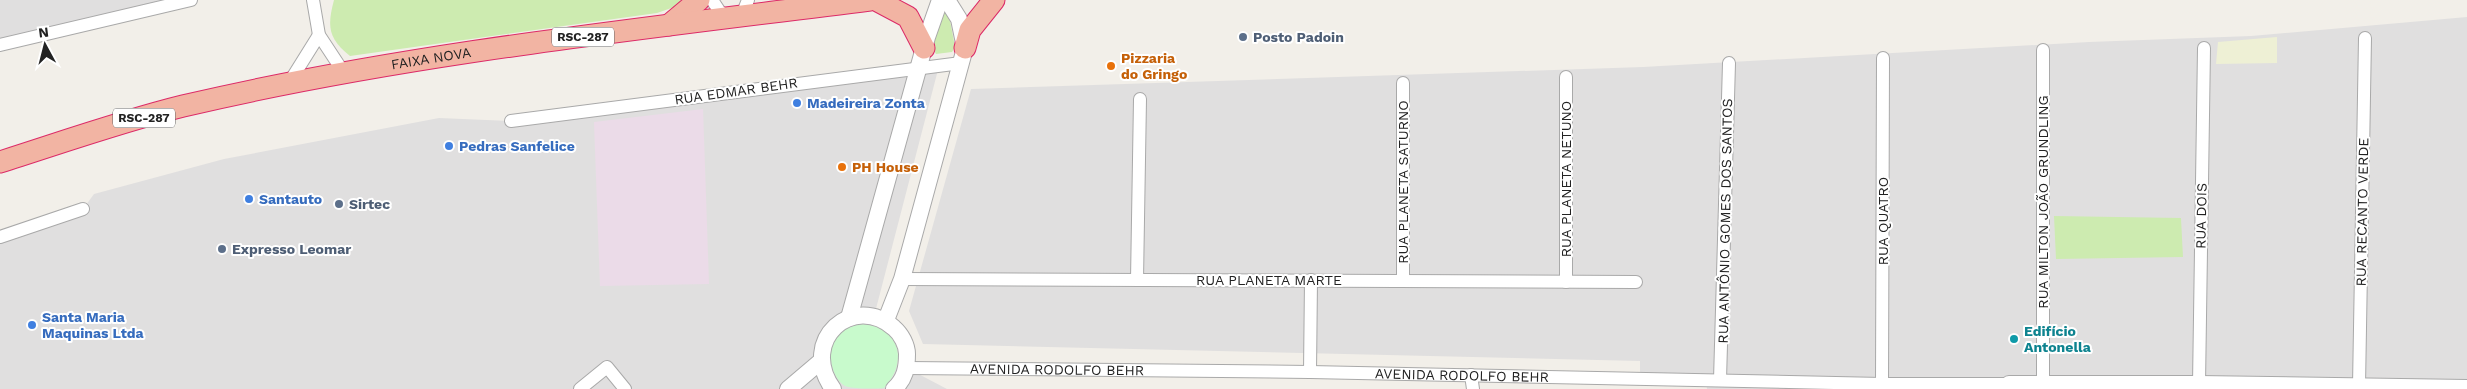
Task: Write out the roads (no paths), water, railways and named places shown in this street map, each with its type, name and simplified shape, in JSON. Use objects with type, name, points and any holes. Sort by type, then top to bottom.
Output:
[{"type":"highway","points":[[668,26],[699,0]]},
{"type":"highway","points":[[784,0],[818,7]]},
{"type":"highway","name":"FAIXA NOVA","points":[[0,162],[181,107],[289,83],[497,48],[870,0]]},
{"type":"highway","points":[[876,0],[908,17],[921,58]]},
{"type":"highway","points":[[963,55],[970,30],[994,0]]},
{"type":"street","points":[[0,45],[149,4],[191,0]]},
{"type":"street","points":[[313,0],[319,35],[344,73]]},
{"type":"street","points":[[712,0],[720,12],[733,18],[744,10],[748,0]]},
{"type":"street","points":[[850,318],[921,58],[940,0]]},
{"type":"street","points":[[886,320],[902,278],[963,55],[959,19],[947,0]]},
{"type":"street","points":[[289,83],[319,35]]},
{"type":"street","name":"RUA RECANTO VERDE","points":[[2360,386],[2365,38]]},
{"type":"street","name":"RUA DOIS","points":[[2199,384],[2204,48]]},
{"type":"street","name":"RUA MILTON JOÃO GRUNDLING","points":[[2043,50],[2043,385]]},
{"type":"street","name":"RUA EDMAR BEHR","points":[[511,121],[921,58],[963,55]]},
{"type":"street","name":"RUA QUATRO","points":[[1882,384],[1883,58]]},
{"type":"street","name":"RUA ANTÔNIO GOMES DOS SANTOS","points":[[1720,380],[1729,63]]},
{"type":"street","name":"RUA PLANETA NETUNO","points":[[1566,77],[1566,282]]},
{"type":"street","name":"RUA PLANETA SATURNO","points":[[1403,83],[1403,281]]},
{"type":"street","points":[[1137,280],[1140,99]]},
{"type":"street","points":[[0,237],[83,209]]},
{"type":"street","name":"RUA PLANETA MARTE","points":[[902,278],[1636,282]]},
{"type":"street","points":[[1310,372],[1311,280]]},
{"type":"street","points":[[833,389],[824,377],[821,362],[823,343],[834,328],[850,318],[868,315],[886,320],[900,333],[907,350],[907,368],[900,384],[894,389]]},
{"type":"street","points":[[788,389],[821,362]]},
{"type":"street","points":[[580,389],[607,367],[625,389]]},
{"type":"street","name":"AVENIDA RODOLFO BEHR","points":[[907,368],[1310,372],[2009,387],[2199,384],[2467,388]]},
{"type":"street","points":[[1470,375],[1473,389]]},
{"type":"place","name":"Posto Padoin","points":[[1243,37]]},
{"type":"place","name":"Pizzaria do Gringo","points":[[1111,66]]},
{"type":"place","name":"Madeireira Zonta","points":[[797,103]]},
{"type":"place","name":"Pedras Sanfelice","points":[[449,146]]},
{"type":"place","name":"PH House","points":[[842,167]]},
{"type":"place","name":"Santauto","points":[[249,199]]},
{"type":"place","name":"Sirtec","points":[[339,204]]},
{"type":"place","name":"Expresso Leomar","points":[[222,249]]},
{"type":"place","name":"Santa Maria Maquinas Ltda","points":[[32,325]]},
{"type":"place","name":"Edifício Antonella","points":[[2014,339]]}]
